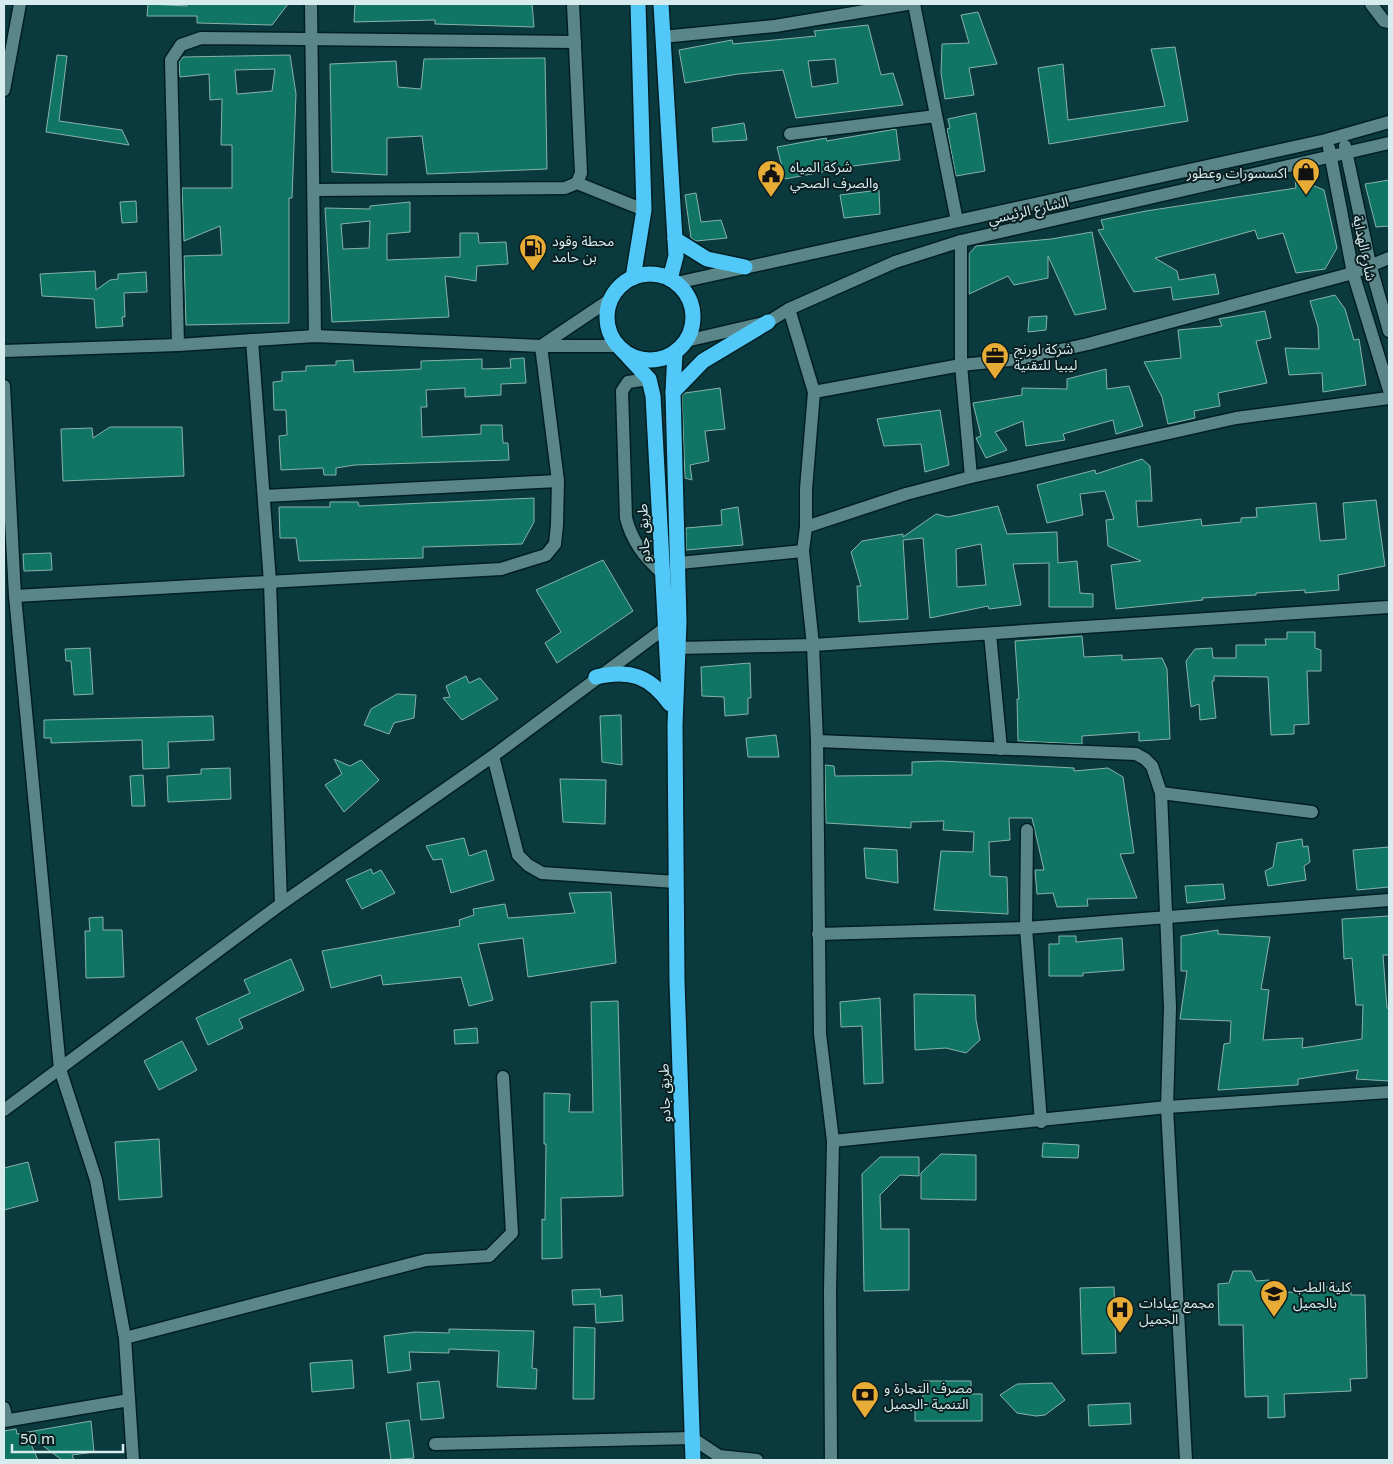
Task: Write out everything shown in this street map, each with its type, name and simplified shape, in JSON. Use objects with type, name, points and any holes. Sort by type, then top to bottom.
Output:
[{"type":"highway","points":[[633,278],[644,210],[638,4]]},
{"type":"highway","points":[[661,4],[676,256],[673,281]]},
{"type":"highway","points":[[675,239],[707,259],[745,267]]},
{"type":"highway","points":[[620,348],[644,359],[656,359],[675,352],[686,340],[693,320],[692,310],[689,299],[673,281],[652,274],[633,278],[624,283],[611,299],[607,318],[612,338],[620,348],[649,379]]},
{"type":"highway","points":[[673,392],[703,361],[768,322]]},
{"type":"highway","name":"طريق جادو","points":[[675,352],[673,392],[679,564],[679,622],[674,725],[677,981],[693,1460]]},
{"type":"highway","name":"طريق جادو","points":[[649,379],[653,396],[665,628],[670,705],[674,725]]},
{"type":"highway","points":[[596,677],[613,673],[639,677],[660,691],[670,705]]},
{"type":"street","points":[[4,90],[20,4]]},
{"type":"street","points":[[311,4],[315,336]]},
{"type":"street","points":[[573,4],[581,173],[578,183]]},
{"type":"street","points":[[662,37],[776,26],[840,9],[907,4]]},
{"type":"street","points":[[914,4],[957,221]]},
{"type":"street","points":[[1371,4],[1384,21],[1389,22]]},
{"type":"street","points":[[178,345],[172,60],[181,45],[201,38],[575,42]]},
{"type":"street","points":[[790,134],[936,116]]},
{"type":"street","name":"الشارع الرئيسي","points":[[673,281],[745,267],[1326,140],[1389,122]]},
{"type":"street","name":"شارع الهداية","points":[[1342,136],[1348,152],[1370,264],[1389,331]]},
{"type":"street","name":"شارع الهداية","points":[[1326,140],[1332,156],[1353,274],[1389,390]]},
{"type":"street","name":"الشارع الرئيسي","points":[[686,340],[768,322],[789,309],[895,262],[961,242],[1389,143]]},
{"type":"street","points":[[314,190],[565,188],[578,183],[644,210]]},
{"type":"street","points":[[961,242],[961,365],[971,477]]},
{"type":"street","points":[[814,392],[961,365],[1020,359],[1088,344],[1353,274],[1370,264],[1389,258]]},
{"type":"street","points":[[541,346],[611,299]]},
{"type":"street","points":[[789,309],[814,392],[803,551],[813,645],[817,741],[820,1034],[833,1141],[830,1290],[831,1460]]},
{"type":"street","points":[[4,352],[178,345],[315,336],[620,348]]},
{"type":"street","points":[[252,340],[270,582],[281,904]]},
{"type":"street","points":[[15,596],[501,569],[546,555],[555,544],[558,481],[541,346]]},
{"type":"street","points":[[649,379],[628,382],[622,391],[626,518],[630,533],[646,559],[662,573]]},
{"type":"street","points":[[4,386],[15,596],[60,1069],[96,1180],[125,1338],[133,1460]]},
{"type":"street","points":[[806,527],[906,494],[971,477],[1236,418],[1389,398]]},
{"type":"street","points":[[264,496],[558,481]]},
{"type":"street","points":[[679,564],[803,551]]},
{"type":"street","points":[[678,648],[813,645],[1389,608]]},
{"type":"street","points":[[4,1110],[281,904],[493,756],[596,677],[665,628],[679,622]]},
{"type":"street","points":[[990,634],[1002,749]]},
{"type":"street","points":[[817,741],[1136,754],[1152,766],[1161,792],[1161,824],[1168,918],[1170,1008],[1167,1107],[1186,1460]]},
{"type":"street","points":[[493,756],[518,855],[528,865],[542,873],[676,882]]},
{"type":"street","points":[[1161,792],[1312,812]]},
{"type":"street","points":[[1027,830],[1026,928],[1041,1122]]},
{"type":"street","points":[[818,934],[1026,928],[1389,900]]},
{"type":"street","points":[[125,1338],[426,1260],[489,1256],[512,1233],[503,1077]]},
{"type":"street","points":[[833,1141],[1041,1122],[1167,1107],[1389,1092]]},
{"type":"street","points":[[5,1416],[129,1400]]},
{"type":"street","points":[[435,1444],[692,1438],[718,1458],[757,1460]]},
{"type":"building","points":[[148,4],[187,6],[186,4],[288,4],[272,25],[197,23],[197,16],[147,16]]},
{"type":"building","points":[[355,4],[532,4],[534,27],[435,24],[435,20],[354,22]]},
{"type":"building","points":[[978,12],[997,64],[969,68],[974,95],[945,99],[941,73],[942,44],[969,43],[961,15]]},
{"type":"building","points":[[868,25],[881,75],[893,73],[903,105],[796,118],[783,70],[738,74],[685,83],[679,50],[732,40],[733,44],[816,36],[814,31]],"holes":[[[835,59],[838,83],[812,87],[808,61]]]},
{"type":"building","points":[[1175,47],[1188,121],[1049,144],[1038,68],[1063,64],[1068,120],[1165,106],[1151,49]]},
{"type":"building","points":[[57,55],[67,56],[59,121],[122,130],[129,145],[46,132]]},
{"type":"building","points":[[290,55],[296,94],[292,198],[289,198],[289,323],[186,325],[184,256],[222,255],[220,226],[184,241],[182,188],[232,188],[232,145],[221,145],[222,99],[210,100],[209,74],[180,77],[179,62],[183,57]],"holes":[[[275,69],[272,91],[237,94],[235,70]]]},
{"type":"building","points":[[545,58],[547,169],[427,174],[422,136],[387,138],[387,175],[332,172],[330,64],[396,61],[398,87],[421,89],[424,59]]},
{"type":"building","points":[[976,113],[985,171],[956,176],[947,129],[950,128],[948,119]]},
{"type":"building","points":[[744,123],[747,140],[713,142],[712,128]]},
{"type":"building","points":[[896,129],[900,160],[853,166],[785,179],[777,147],[826,138],[827,141]]},
{"type":"building","points":[[1295,178],[1324,190],[1337,248],[1325,269],[1296,273],[1283,233],[1258,239],[1255,230],[1155,258],[1177,271],[1179,280],[1215,274],[1219,294],[1173,300],[1171,287],[1134,292],[1098,230],[1104,229],[1101,220],[1146,211],[1296,188]]},
{"type":"building","points":[[1389,180],[1389,226],[1376,227],[1365,184]]},
{"type":"building","points":[[879,190],[880,214],[844,218],[840,195]]},
{"type":"building","points":[[696,193],[701,222],[721,220],[727,238],[696,241],[691,238],[685,195]]},
{"type":"building","points":[[136,201],[137,222],[122,223],[120,202]]},
{"type":"building","points":[[410,202],[410,232],[387,234],[387,260],[460,257],[460,233],[478,233],[479,243],[506,242],[508,264],[477,266],[476,281],[445,276],[449,317],[332,322],[325,208],[370,209],[370,206]],"holes":[[[370,221],[369,248],[343,249],[341,224]]]},
{"type":"building","points":[[1092,232],[1106,309],[1075,315],[1048,256],[1048,278],[1014,285],[1008,276],[969,294],[969,254],[976,246],[1051,239]]},
{"type":"building","points":[[95,271],[96,290],[110,280],[118,279],[118,274],[146,272],[147,292],[124,293],[125,317],[122,317],[123,326],[96,328],[94,299],[42,296],[40,274]]},
{"type":"building","points":[[1335,295],[1345,309],[1354,340],[1359,339],[1366,385],[1323,392],[1322,373],[1289,375],[1285,348],[1319,349],[1318,327],[1310,301]]},
{"type":"building","points":[[1265,311],[1271,338],[1256,341],[1267,383],[1218,393],[1220,406],[1194,411],[1195,418],[1168,424],[1162,397],[1144,362],[1181,358],[1178,330],[1222,326],[1219,319]]},
{"type":"building","points":[[1047,316],[1046,330],[1028,332],[1029,317]]},
{"type":"building","points":[[524,358],[526,383],[501,384],[501,395],[465,397],[465,388],[426,390],[427,407],[421,407],[422,437],[481,434],[481,425],[502,425],[503,443],[508,443],[509,460],[355,465],[336,468],[336,475],[324,475],[323,468],[281,470],[279,436],[287,435],[286,410],[274,410],[273,382],[282,381],[282,372],[306,371],[306,366],[336,365],[336,361],[353,360],[354,372],[421,369],[421,361],[482,359],[482,369],[511,368],[510,359]]},
{"type":"building","points":[[1106,369],[1107,389],[1129,386],[1143,426],[1116,434],[1113,420],[1063,434],[1065,440],[1026,446],[1023,421],[995,432],[1007,450],[986,458],[976,438],[981,436],[973,403],[1022,395],[1022,388],[1067,389],[1067,379]]},
{"type":"building","points":[[720,388],[725,429],[705,431],[709,461],[690,465],[692,480],[685,478],[682,396],[685,393]]},
{"type":"building","points":[[940,410],[949,465],[925,472],[921,444],[884,446],[877,419]]},
{"type":"building","points":[[110,427],[182,427],[184,476],[63,481],[61,429],[92,428],[93,438]]},
{"type":"building","points":[[1142,459],[1150,466],[1152,501],[1136,501],[1138,527],[1201,519],[1202,526],[1241,522],[1241,518],[1257,517],[1256,508],[1316,503],[1320,541],[1346,539],[1343,503],[1376,500],[1385,566],[1338,575],[1339,590],[1305,593],[1305,590],[1256,593],[1256,595],[1202,598],[1203,600],[1116,609],[1111,565],[1141,561],[1108,546],[1106,520],[1114,519],[1105,491],[1080,494],[1083,515],[1047,523],[1037,485],[1095,470],[1096,474]]},
{"type":"building","points":[[534,498],[534,522],[522,544],[423,547],[423,558],[299,561],[296,538],[280,538],[279,507],[330,507],[330,502],[358,502],[359,506]]},
{"type":"building","points":[[998,506],[1007,534],[1057,532],[1058,563],[1077,561],[1080,593],[1093,594],[1093,607],[1049,607],[1049,563],[1013,564],[1021,605],[989,609],[988,606],[930,618],[923,538],[903,540],[908,619],[859,622],[857,586],[861,586],[851,552],[862,541],[903,534],[903,537],[936,514],[948,517]],"holes":[[[981,544],[986,585],[957,587],[956,549]]]},
{"type":"building","points":[[738,507],[743,545],[686,550],[686,528],[722,525],[721,510]]},
{"type":"building","points":[[51,553],[52,570],[24,571],[23,554]]},
{"type":"building","points":[[603,560],[633,611],[557,663],[545,643],[561,632],[536,590]]},
{"type":"building","points":[[1287,632],[1315,632],[1315,648],[1321,650],[1321,671],[1307,671],[1309,724],[1294,725],[1294,734],[1271,735],[1268,677],[1214,676],[1214,681],[1212,681],[1216,718],[1200,720],[1199,704],[1191,707],[1186,661],[1195,649],[1212,648],[1213,658],[1236,658],[1236,645],[1266,645],[1265,639],[1287,639]]},
{"type":"building","points":[[1082,636],[1084,657],[1122,655],[1122,660],[1162,658],[1167,669],[1170,739],[1139,741],[1139,732],[1082,736],[1082,744],[1018,741],[1017,699],[1019,699],[1015,641]]},
{"type":"building","points":[[90,648],[93,694],[74,695],[71,661],[66,661],[65,649]]},
{"type":"building","points":[[750,663],[751,698],[748,698],[748,714],[725,716],[724,697],[702,696],[701,667]]},
{"type":"building","points":[[466,676],[469,683],[480,678],[498,699],[462,720],[443,698],[450,697],[446,686]]},
{"type":"building","points":[[397,694],[416,695],[414,718],[394,723],[389,734],[364,725],[371,709]]},
{"type":"building","points":[[621,715],[622,765],[602,762],[600,716]]},
{"type":"building","points":[[213,716],[214,740],[168,742],[169,768],[143,769],[142,740],[51,743],[51,738],[44,738],[44,720]]},
{"type":"building","points":[[776,735],[779,757],[748,757],[746,738]]},
{"type":"building","points":[[334,759],[350,766],[361,760],[379,780],[344,812],[325,785],[342,774]]},
{"type":"building","points":[[941,761],[1074,768],[1074,771],[1108,768],[1123,777],[1134,853],[1120,854],[1137,898],[1087,899],[1088,906],[1057,907],[1053,893],[1037,894],[1035,870],[1044,870],[1032,818],[1009,818],[1010,840],[989,842],[990,876],[1007,877],[1008,914],[934,910],[941,851],[973,852],[974,832],[943,830],[944,821],[911,822],[911,828],[826,823],[825,765],[834,766],[835,776],[912,775],[912,762]]},
{"type":"building","points":[[230,768],[231,799],[168,802],[167,776],[201,774],[201,769]]},
{"type":"building","points":[[143,775],[145,806],[132,806],[130,776]]},
{"type":"building","points":[[560,779],[606,780],[605,824],[563,822]]},
{"type":"building","points":[[464,838],[469,856],[486,850],[494,880],[451,893],[442,859],[433,860],[426,846]]},
{"type":"building","points":[[1302,839],[1303,847],[1308,846],[1310,862],[1304,866],[1306,880],[1268,886],[1265,871],[1273,867],[1277,843]]},
{"type":"building","points":[[1389,847],[1389,887],[1357,890],[1353,850]]},
{"type":"building","points":[[864,848],[897,850],[898,883],[866,878]]},
{"type":"building","points":[[371,869],[373,874],[381,870],[395,893],[362,909],[346,880]]},
{"type":"building","points":[[1223,884],[1225,899],[1187,903],[1185,886]]},
{"type":"building","points":[[611,892],[616,963],[528,977],[523,938],[478,944],[493,1000],[469,1006],[461,977],[383,985],[381,975],[331,988],[322,951],[460,926],[459,920],[474,915],[473,909],[505,904],[508,918],[575,913],[569,893]]},
{"type":"building","points":[[1389,916],[1389,955],[1383,955],[1387,1008],[1389,1009],[1389,1081],[1356,1079],[1358,1070],[1298,1079],[1298,1085],[1218,1090],[1224,1044],[1230,1043],[1231,1021],[1180,1019],[1187,971],[1181,971],[1181,936],[1218,930],[1218,934],[1270,937],[1261,989],[1269,990],[1263,1040],[1303,1038],[1302,1048],[1362,1039],[1363,1005],[1356,1005],[1352,958],[1344,959],[1342,919]]},
{"type":"building","points":[[103,917],[103,930],[122,930],[124,977],[86,978],[85,931],[90,931],[89,918]]},
{"type":"building","points":[[1059,936],[1076,936],[1076,942],[1122,938],[1124,970],[1083,973],[1083,976],[1049,976],[1049,944],[1059,944]]},
{"type":"building","points":[[291,959],[304,990],[239,1019],[243,1028],[208,1045],[196,1018],[250,993],[244,980]]},
{"type":"building","points":[[914,994],[975,995],[976,1020],[980,1040],[966,1053],[946,1048],[915,1050]]},
{"type":"building","points":[[880,998],[883,1083],[864,1084],[862,1026],[841,1027],[840,1002]]},
{"type":"building","points":[[618,1001],[623,1196],[561,1198],[562,1258],[542,1259],[542,1219],[545,1220],[546,1144],[544,1144],[544,1093],[570,1094],[569,1112],[593,1112],[591,1002]]},
{"type":"building","points":[[477,1028],[478,1043],[455,1044],[454,1030]]},
{"type":"building","points":[[182,1041],[197,1070],[159,1090],[144,1061]]},
{"type":"building","points":[[159,1139],[162,1197],[119,1200],[115,1142]]},
{"type":"building","points":[[1043,1143],[1079,1145],[1078,1158],[1042,1157]]},
{"type":"building","points":[[941,1154],[976,1155],[976,1200],[921,1199],[921,1173]]},
{"type":"building","points":[[880,1157],[919,1157],[919,1176],[900,1175],[880,1195],[881,1229],[909,1229],[909,1290],[864,1291],[862,1174]]},
{"type":"building","points":[[28,1162],[38,1201],[4,1210],[4,1168]]},
{"type":"building","points":[[1233,1271],[1251,1271],[1256,1281],[1269,1280],[1269,1293],[1326,1291],[1326,1287],[1351,1286],[1351,1295],[1365,1295],[1367,1378],[1350,1379],[1351,1391],[1284,1394],[1285,1417],[1268,1418],[1268,1396],[1245,1397],[1243,1325],[1219,1325],[1218,1284],[1229,1283]]},
{"type":"building","points":[[1114,1287],[1116,1353],[1082,1354],[1080,1288]]},
{"type":"building","points":[[600,1289],[601,1297],[622,1295],[623,1321],[596,1323],[595,1304],[573,1305],[572,1290]]},
{"type":"building","points":[[574,1327],[595,1328],[594,1399],[573,1399]]},
{"type":"building","points":[[449,1329],[534,1331],[532,1368],[537,1369],[536,1389],[497,1387],[499,1351],[449,1349],[449,1353],[409,1352],[411,1370],[388,1373],[384,1336],[415,1332],[449,1333]]},
{"type":"building","points":[[352,1360],[354,1388],[312,1392],[310,1363]]},
{"type":"building","points":[[439,1381],[444,1418],[421,1420],[417,1383]]},
{"type":"building","points":[[923,1381],[971,1381],[971,1394],[982,1394],[982,1421],[915,1421],[915,1404],[923,1397]]},
{"type":"building","points":[[1052,1383],[1065,1400],[1045,1415],[1036,1416],[1017,1413],[1000,1395],[1017,1384]]},
{"type":"building","points":[[1130,1403],[1131,1424],[1089,1426],[1088,1405]]},
{"type":"building","points":[[409,1420],[414,1458],[391,1460],[386,1423]]},
{"type":"building","points":[[91,1421],[94,1452],[72,1455],[74,1460],[62,1460],[26,1433],[38,1460],[4,1460],[4,1431],[16,1429],[17,1434]]},
{"type":"place","name":"اكسسورات وعطور","points":[[1306,196]]},
{"type":"place","name":"شركة المياه والصرف الصحي","points":[[771,198]]},
{"type":"place","name":"محطة وقود بن حامد","points":[[533,272]]},
{"type":"place","name":"شركة اورنج ليبيا للتقنية","points":[[995,380]]},
{"type":"place","name":"كلية الطب بالجميل","points":[[1274,1318]]},
{"type":"place","name":"مجمع عيادات الجميل","points":[[1120,1334]]},
{"type":"place","name":"مصرف التجارة و التنمية -الجميل","points":[[865,1419]]}]
